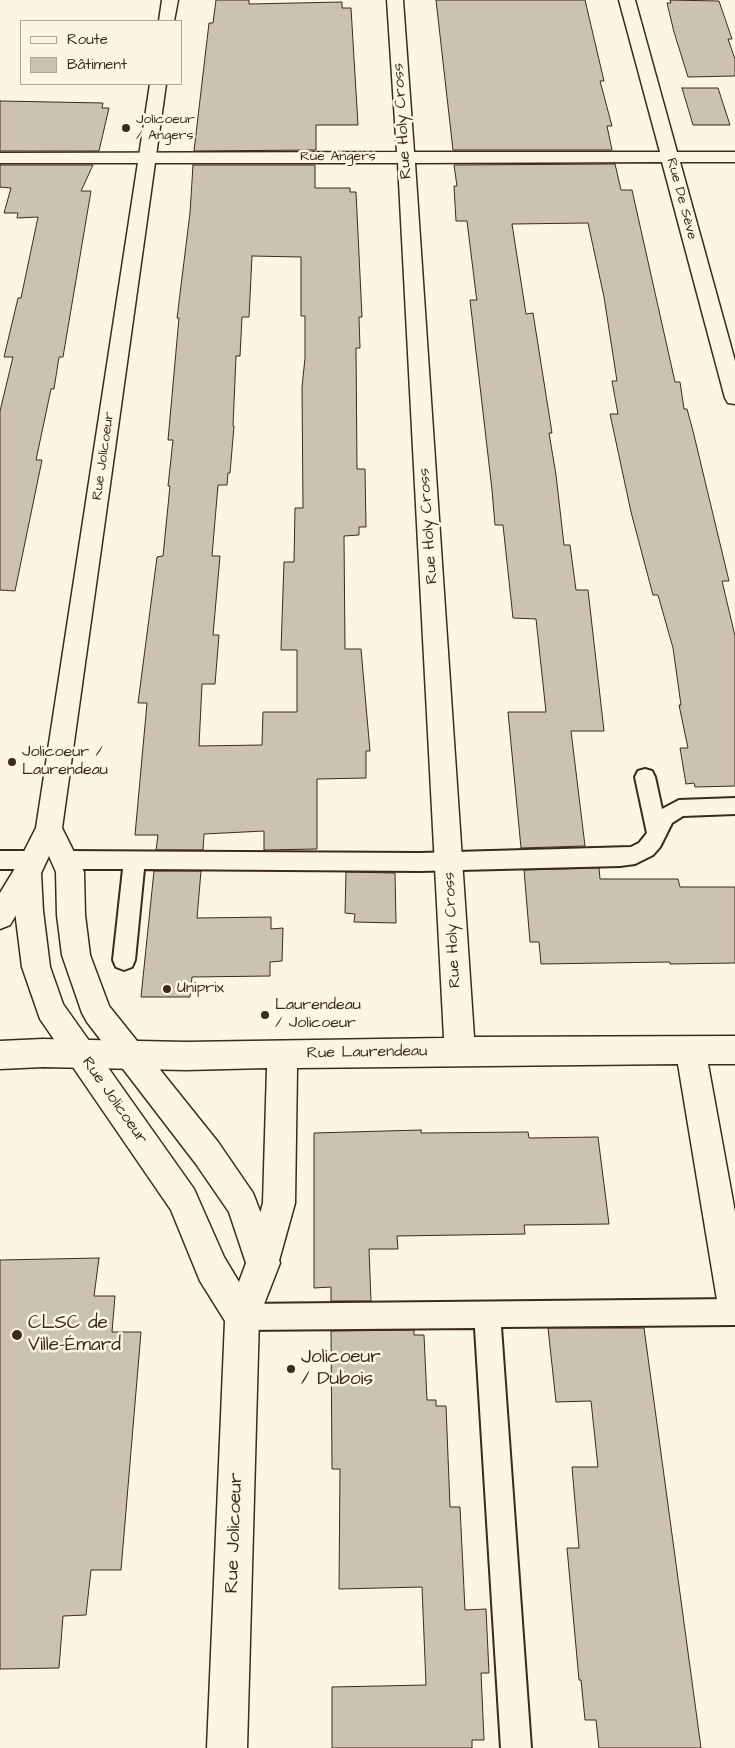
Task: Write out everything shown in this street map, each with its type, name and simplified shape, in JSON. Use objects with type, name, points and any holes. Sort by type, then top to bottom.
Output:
[{"type":"street","points":[[167,20],[170,0]]},
{"type":"street","name":"Rue Holy Cross","points":[[394,0],[406,157],[460,1052]]},
{"type":"street","name":"Rue De Sève","points":[[627,0],[735,398]]},
{"type":"street","name":"Rue Jolicoeur","points":[[0,917],[30,866],[49,828],[158,85]]},
{"type":"street","name":"Rue Angers","points":[[0,158],[735,157]]},
{"type":"street","points":[[49,828],[70,872],[71,915],[76,955],[97,1013],[207,1153],[242,1204],[263,1264]]},
{"type":"street","name":"Rue Jolicoeur","points":[[30,866],[32,937],[36,967],[50,1010],[183,1200],[212,1269],[242,1317]]},
{"type":"street","name":"Rue Laurendeau","points":[[0,1055],[43,1053],[130,1055],[735,1050]]},
{"type":"street","points":[[691,1051],[735,1306]]},
{"type":"street","name":"Rue Jolicoeur","points":[[227,1748],[242,1317],[263,1264],[279,1203],[282,1054]]},
{"type":"lane","points":[[645,777],[656,831]]},
{"type":"lane","points":[[64,860],[449,861],[620,857],[635,855],[646,849],[653,841],[664,817],[679,808],[735,806]]},
{"type":"lane","points":[[0,860],[30,866]]},
{"type":"lane","points":[[124,960],[134,860]]},
{"type":"lane","points":[[242,1317],[735,1312]]},
{"type":"lane","points":[[487,1314],[516,1748]]},
{"type":"building","points":[[216,0],[249,0],[249,4],[342,2],[342,8],[351,8],[358,125],[316,125],[316,150],[194,151],[209,23],[213,23]]},
{"type":"building","points":[[436,0],[585,0],[604,81],[600,81],[612,126],[607,126],[612,150],[453,150]]},
{"type":"building","points":[[670,0],[719,1],[732,39],[728,39],[735,59],[735,76],[688,77],[667,3],[671,3]]},
{"type":"building","points":[[682,88],[718,88],[730,125],[693,125]]},
{"type":"building","points":[[0,101],[103,103],[102,108],[109,108],[99,151],[0,151]]},
{"type":"building","points":[[615,164],[621,190],[632,190],[675,382],[680,382],[684,409],[687,409],[693,431],[729,581],[722,581],[735,636],[735,786],[695,787],[694,783],[686,784],[680,748],[688,748],[679,705],[681,705],[673,648],[658,595],[653,595],[631,512],[610,414],[618,414],[612,381],[617,381],[604,297],[588,223],[512,224],[526,314],[533,313],[552,433],[549,433],[564,545],[570,545],[576,590],[588,590],[604,731],[571,731],[585,846],[521,848],[508,712],[546,712],[536,619],[513,618],[503,525],[495,525],[470,300],[477,300],[467,221],[456,221],[454,186],[457,186],[454,165]]},
{"type":"building","points":[[0,165],[93,165],[81,191],[91,191],[63,357],[59,357],[54,389],[51,389],[36,460],[42,460],[15,591],[0,590],[0,411],[13,357],[4,357],[18,298],[21,298],[38,217],[17,218],[18,213],[4,213],[11,188],[0,187]]},
{"type":"building","points":[[193,165],[315,165],[315,188],[350,188],[350,192],[356,192],[362,317],[359,317],[360,348],[356,348],[357,469],[365,469],[366,527],[359,527],[359,535],[344,536],[345,649],[361,649],[370,751],[366,751],[366,778],[317,779],[317,849],[264,850],[264,831],[204,834],[203,850],[156,850],[158,835],[135,835],[147,703],[138,703],[157,557],[163,556],[173,440],[168,440],[179,318],[177,318],[190,213]],"holes":[[[252,256],[301,257],[301,316],[305,316],[305,358],[302,387],[303,508],[295,508],[294,562],[284,562],[281,650],[297,650],[297,712],[263,712],[262,745],[199,746],[202,684],[215,684],[219,635],[213,635],[220,556],[212,556],[218,485],[227,485],[228,473],[230,473],[234,426],[236,356],[240,356],[242,317],[249,317]]]},
{"type":"building","points":[[599,868],[600,879],[678,879],[680,887],[735,887],[735,963],[541,964],[539,942],[530,942],[524,870]]},
{"type":"building","points":[[154,871],[201,871],[197,918],[271,917],[271,929],[283,928],[282,961],[270,962],[270,976],[192,977],[190,997],[141,997]]},
{"type":"building","points":[[346,872],[395,873],[396,923],[354,922],[355,914],[345,913]]},
{"type":"building","points":[[421,1130],[421,1133],[528,1132],[529,1138],[598,1137],[609,1224],[524,1225],[525,1234],[397,1236],[398,1249],[369,1249],[371,1301],[331,1301],[331,1287],[314,1288],[314,1133]]},
{"type":"building","points":[[99,1258],[94,1296],[115,1296],[112,1332],[141,1332],[121,1570],[91,1570],[86,1615],[63,1616],[59,1668],[0,1669],[0,1260]]},
{"type":"building","points":[[548,1328],[644,1328],[701,1748],[599,1748],[596,1720],[585,1720],[581,1680],[579,1680],[567,1548],[579,1548],[572,1467],[598,1467],[591,1401],[556,1402]]},
{"type":"building","points":[[414,1330],[414,1335],[424,1335],[427,1400],[436,1400],[436,1406],[446,1406],[450,1507],[460,1507],[465,1610],[486,1609],[489,1673],[481,1673],[484,1740],[472,1740],[472,1748],[332,1748],[332,1687],[426,1685],[422,1587],[339,1589],[340,1469],[332,1469],[331,1331]]},
{"type":"place","name":"Jolicoeur / Angers","points":[[126,128]]},
{"type":"place","name":"Jolicoeur / Laurendeau","points":[[12,762]]},
{"type":"place","name":"Uniprix","points":[[167,989]]},
{"type":"place","name":"Laurendeau / Jolicoeur","points":[[265,1015]]},
{"type":"place","name":"CLSC de Ville-Émard","points":[[17,1335]]},
{"type":"place","name":"Jolicoeur / Dubois","points":[[291,1369]]}]
